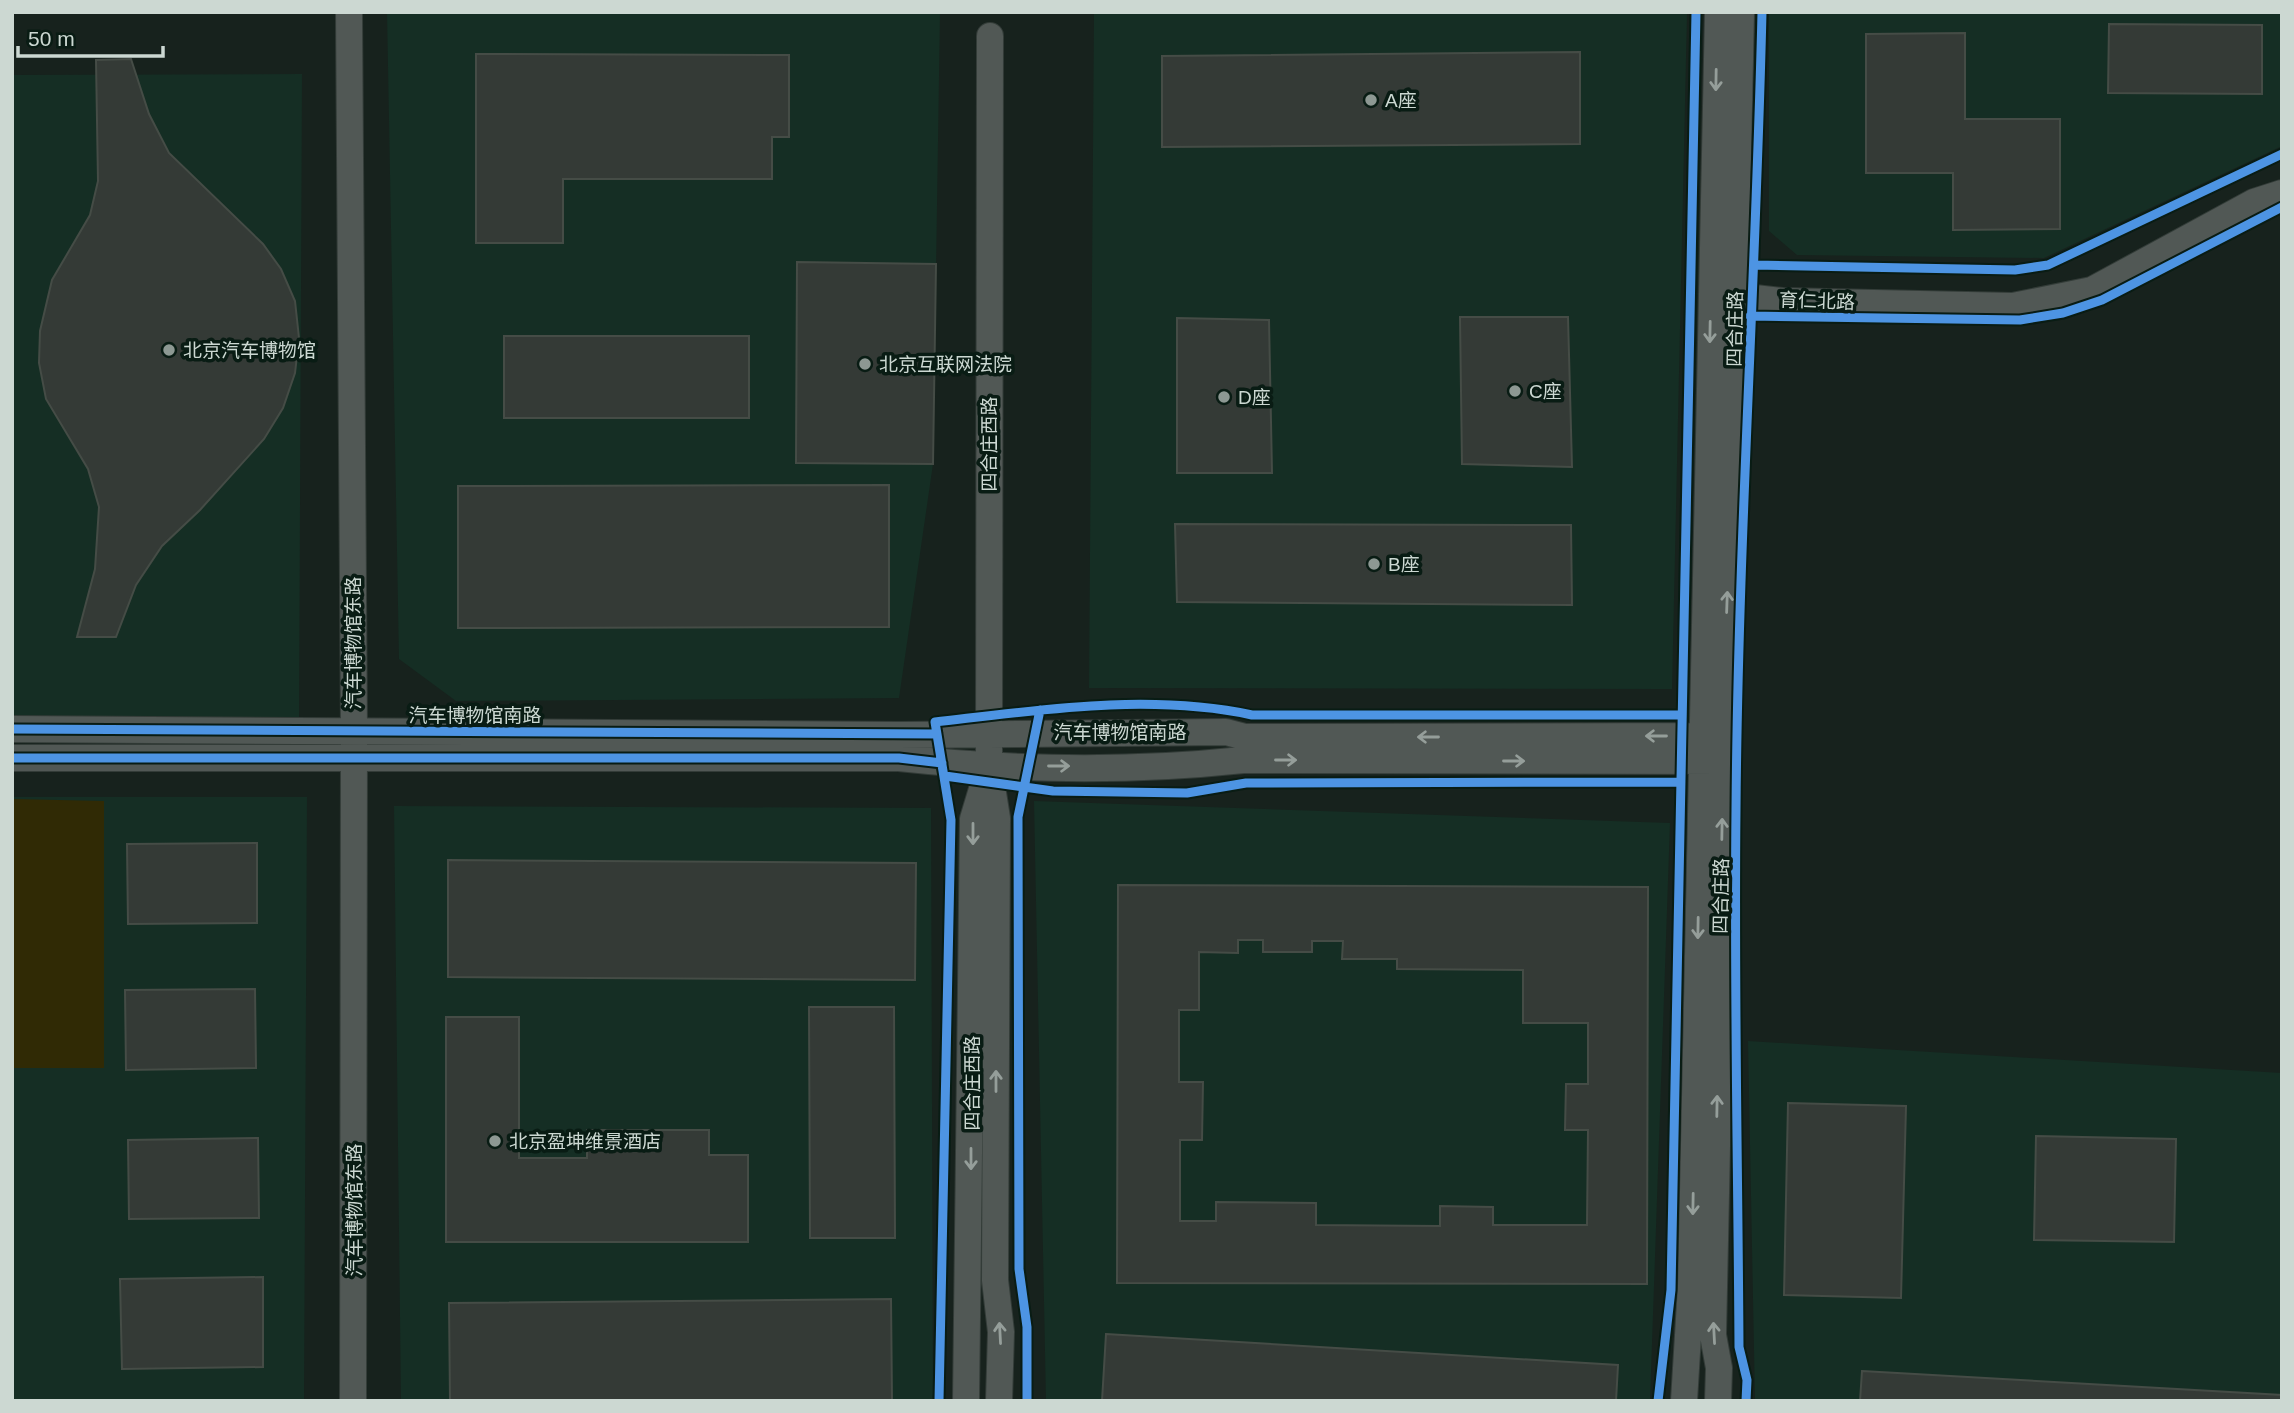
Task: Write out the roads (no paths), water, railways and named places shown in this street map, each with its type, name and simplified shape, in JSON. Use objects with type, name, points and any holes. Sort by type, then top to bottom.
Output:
[{"type":"street","name":"汽车博物馆东路","points":[[349,12],[354,732],[354,1401]]},
{"type":"street","name":"四合庄路","points":[[1718,12],[1728,293]]},
{"type":"street","name":"四合庄路","points":[[1684,1401],[1691,1286],[1741,12]]},
{"type":"street","name":"四合庄西路","points":[[990,36],[989,768],[997,818],[995,1280],[1001,1332],[999,1401]]},
{"type":"street","name":"育仁北路","points":[[1728,293],[1782,283],[2012,288],[2091,279],[2249,193],[2282,182]]},
{"type":"street","name":"育仁北路","points":[[1728,293],[1782,301],[2013,306],[2092,290],[2254,202],[2282,193]]},
{"type":"street","name":"汽车博物馆南路","points":[[12,729],[989,734],[1226,732],[1245,737],[1712,749]]},
{"type":"street","name":"汽车博物馆南路","points":[[12,758],[899,758],[989,768],[1186,766],[1243,760],[1712,749]]},
{"type":"street","name":"四合庄路","points":[[1712,749],[1713,1335],[1719,1367],[1718,1401]]},
{"type":"street","name":"四合庄西路","points":[[967,1401],[973,819],[989,768]]},
{"type":"place","name":"A座","points":[[1371,100]]},
{"type":"place","name":"北京汽车博物馆","points":[[169,350]]},
{"type":"place","name":"北京互联网法院","points":[[865,364]]},
{"type":"place","name":"C座","points":[[1515,391]]},
{"type":"place","name":"D座","points":[[1224,397]]},
{"type":"place","name":"B座","points":[[1374,564]]},
{"type":"place","name":"北京盈坤维景酒店","points":[[495,1141]]}]
